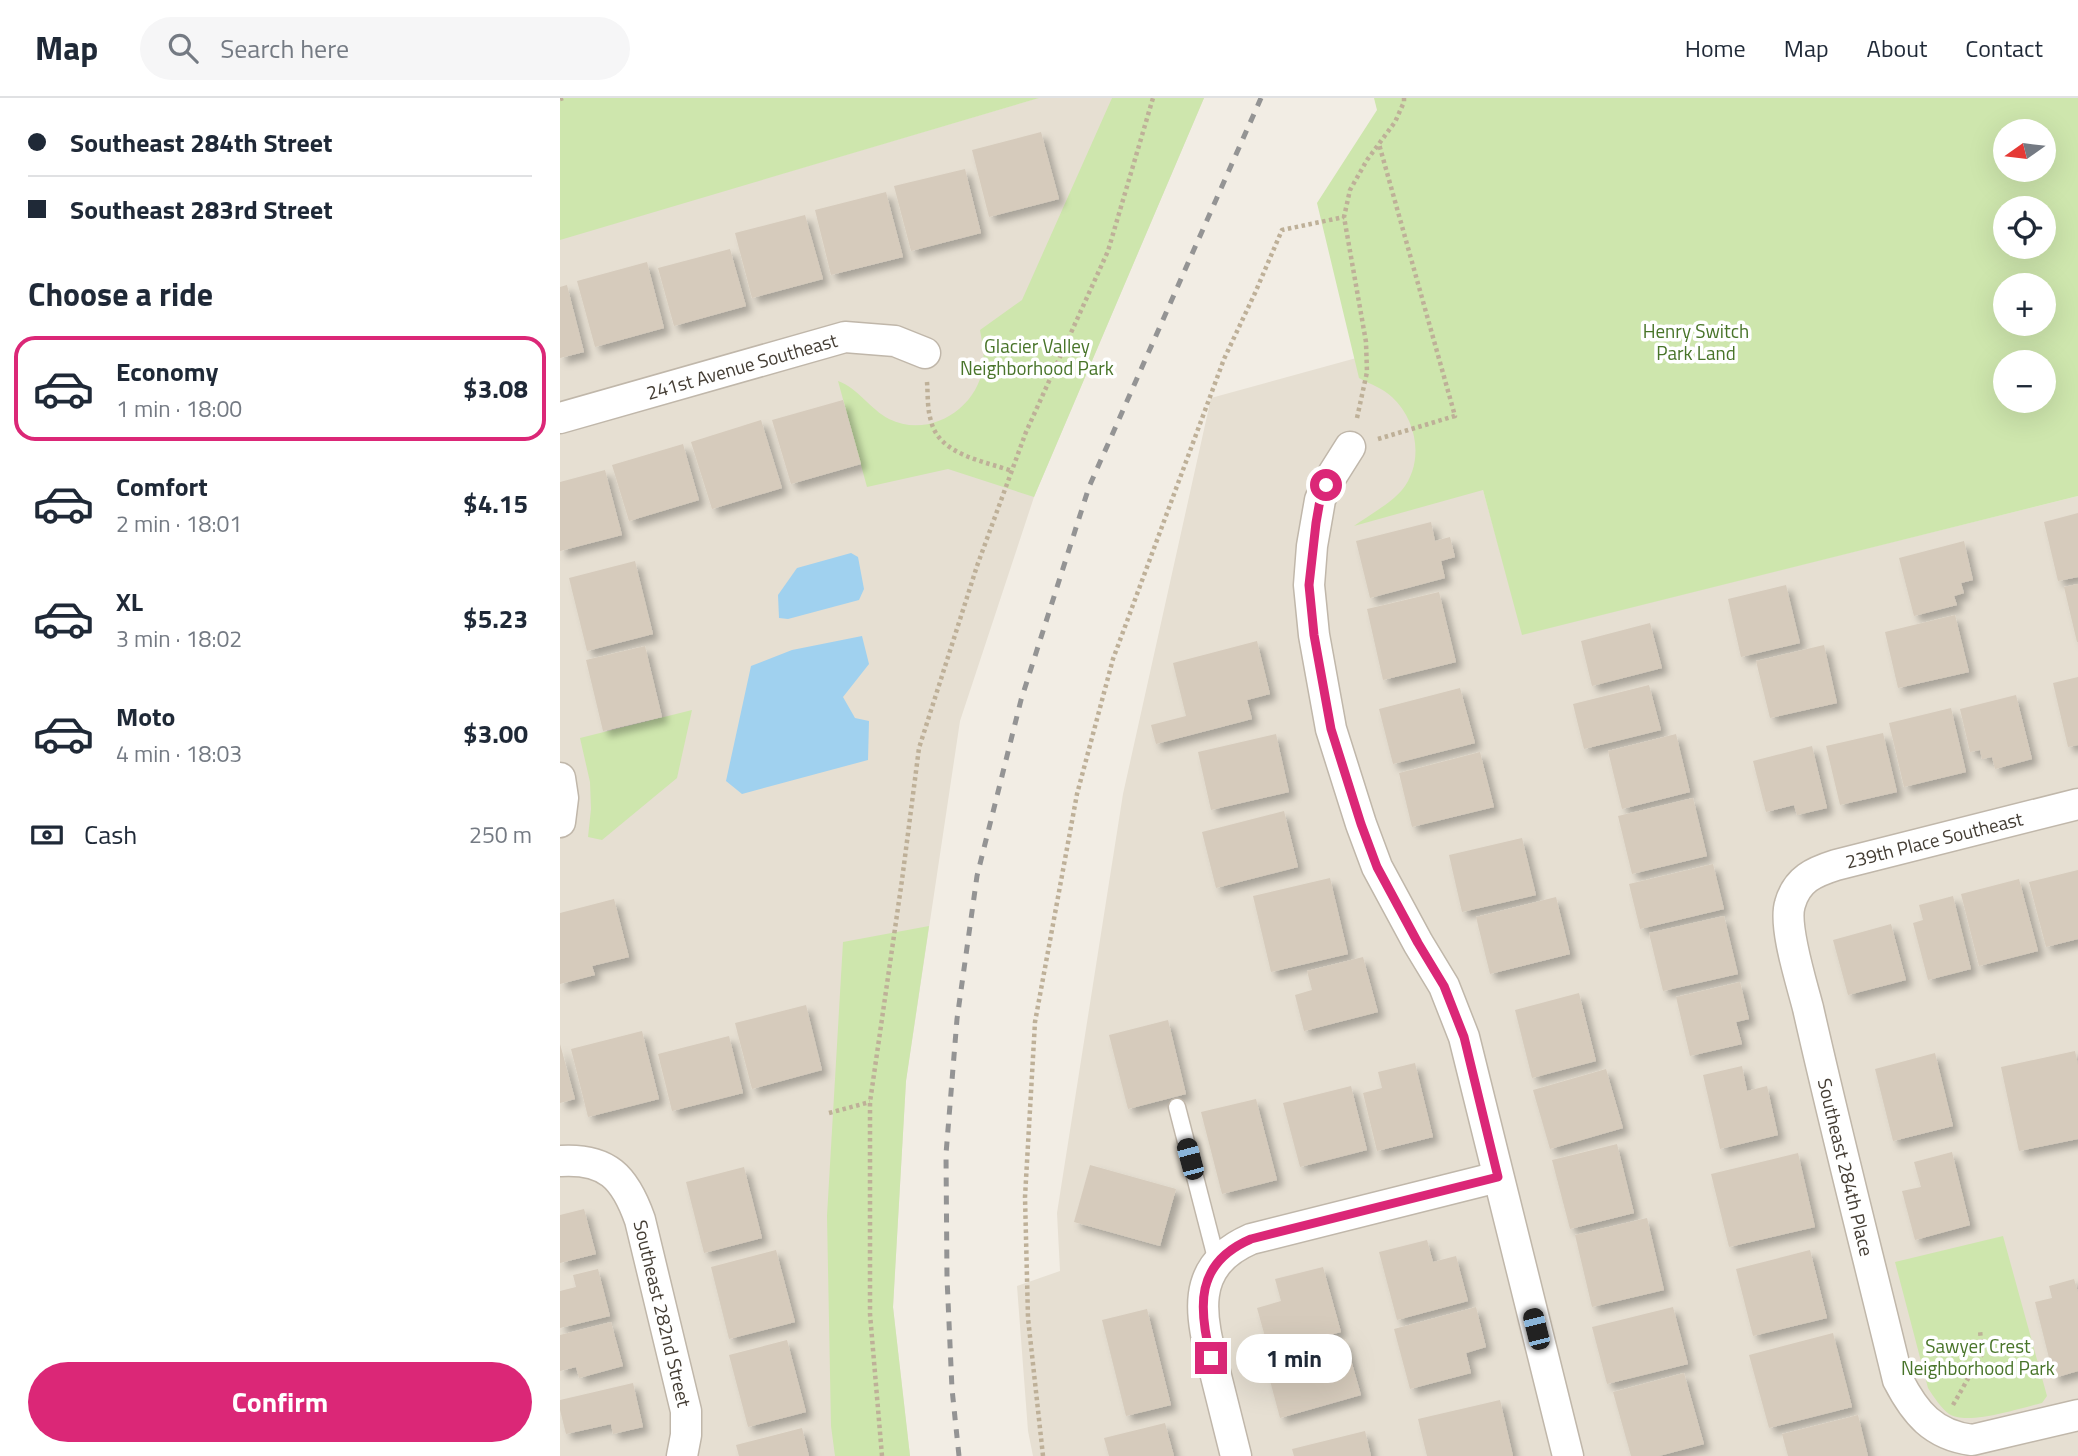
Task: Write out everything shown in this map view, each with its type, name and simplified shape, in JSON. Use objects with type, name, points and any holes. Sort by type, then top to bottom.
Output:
[{"type":"street","name":"241st Avenue Southeast","points":[[560,418],[845,337],[895,341],[925,353]]},
{"type":"street","points":[[1350,447],[1326,485],[1320,500],[1309,585],[1314,635],[1331,729],[1377,867],[1444,986],[1464,1037],[1568,1456]]},
{"type":"street","points":[[560,778],[563,798],[560,822]]},
{"type":"street","name":"239th Place Southeast","points":[[1797,888],[1813,872],[1836,865],[2078,804]]},
{"type":"street","name":"Southeast 284th Place","points":[[1797,888],[1789,906],[1790,929],[1898,1380],[1922,1418],[1940,1430]]},
{"type":"street","name":"Southeast 282nd Street","points":[[560,1161],[590,1162],[605,1168],[632,1197],[640,1220],[686,1411],[686,1435],[682,1456]]},
{"type":"street","points":[[1237,1456],[1203,1320],[1205,1286],[1217,1262],[1235,1246],[1251,1239],[1498,1177]]},
{"type":"street","points":[[1940,1430],[1954,1438],[1972,1440],[2078,1415]]},
{"type":"lane","points":[[1177,1107],[1217,1262]]},
{"type":"path","points":[[883,1456],[870,1314],[870,1102],[919,748],[977,566],[1026,432],[1108,251],[1153,98]]},
{"type":"path","points":[[1379,144],[1455,416],[1350,447],[1367,372],[1366,342],[1343,217],[1350,190],[1367,160],[1395,122],[1404,98]]},
{"type":"path","points":[[1043,1456],[1028,1318],[1025,1197],[1035,1022],[1077,794],[1112,659],[1224,359],[1282,230],[1343,217]]},
{"type":"path","points":[[925,353],[931,424],[943,441],[953,450],[1012,471]]},
{"type":"path","points":[[829,1112],[870,1102]]},
{"type":"path","points":[[1940,1430],[1980,1360],[1983,1345],[1980,1330]]},
{"type":"shaded area","points":[[1038,98],[1204,98],[1034,497],[960,721],[906,1081],[893,1307],[910,1456],[560,1456],[560,239]]},
{"type":"shaded area","points":[[1440,335],[1523,634],[2078,496],[2078,1456],[1033,1456],[1028,1431],[1017,1286],[1060,1271],[1057,1213],[1123,794],[1211,398]]},
{"type":"green space","points":[[560,98],[1039,98],[560,240]]},
{"type":"green space","name":"Glacier Valley Neighborhood Park","points":[[1112,98],[1204,98],[1034,497],[948,469],[867,487],[838,381],[852,388],[882,415],[904,424],[935,422],[961,407],[979,382],[983,367],[980,330],[1022,300]]},
{"type":"green space","name":"Henry Switch Park Land","points":[[1374,98],[2078,98],[2078,496],[1522,635],[1483,490],[1354,526],[1402,490],[1413,467],[1415,442],[1408,418],[1401,407],[1385,391],[1359,378],[1317,203],[1377,110]]},
{"type":"green space","points":[[692,710],[677,778],[602,840],[588,837],[590,782],[580,738]]},
{"type":"green space","points":[[929,926],[906,1081],[893,1307],[910,1456],[835,1456],[831,1426],[827,1216],[843,942]]},
{"type":"green space","name":"Sawyer Crest Neighborhood Park","points":[[2003,1236],[2047,1396],[2042,1403],[2008,1412],[1981,1417],[1957,1417],[1949,1414],[1937,1402],[1928,1388],[1895,1262]]},
{"type":"water","points":[[851,553],[858,557],[864,589],[859,600],[788,619],[779,618],[778,595],[797,568]]},
{"type":"water","points":[[862,636],[869,664],[843,697],[855,718],[869,721],[868,760],[742,794],[726,781],[751,666],[792,650]]},
{"type":"building","points":[[1041,132],[1059,199],[989,217],[972,150]]},
{"type":"building","points":[[965,169],[981,233],[911,251],[894,186]]},
{"type":"building","points":[[886,192],[903,257],[831,275],[815,210]]},
{"type":"building","points":[[805,215],[823,279],[752,298],[735,233]]},
{"type":"building","points":[[730,249],[746,306],[674,326],[658,268]]},
{"type":"building","points":[[647,262],[664,328],[595,347],[577,281]]},
{"type":"building","points":[[567,285],[584,352],[560,358],[560,287]]},
{"type":"building","points":[[843,400],[861,464],[791,484],[772,420]]},
{"type":"building","points":[[761,420],[782,488],[712,509],[691,442]]},
{"type":"building","points":[[683,444],[699,500],[629,521],[612,465]]},
{"type":"building","points":[[605,470],[622,535],[560,551],[560,482]]},
{"type":"building","points":[[2078,513],[2078,577],[2058,581],[2044,522]]},
{"type":"building","points":[[1431,522],[1435,541],[1450,537],[1455,557],[1441,561],[1445,578],[1370,598],[1356,541]]},
{"type":"building","points":[[1964,541],[1973,580],[1961,583],[1964,593],[1954,596],[1957,605],[1914,616],[1899,558]]},
{"type":"building","points":[[635,561],[653,634],[587,651],[569,578]]},
{"type":"building","points":[[2078,584],[2078,642],[2077,642],[2064,587]]},
{"type":"building","points":[[1786,585],[1800,643],[1741,657],[1728,599]]},
{"type":"building","points":[[1439,592],[1456,662],[1383,680],[1367,609]]},
{"type":"building","points":[[1955,615],[1969,672],[1898,688],[1885,632]]},
{"type":"building","points":[[1650,623],[1662,668],[1592,686],[1581,641]]},
{"type":"building","points":[[1257,641],[1270,694],[1247,700],[1252,719],[1156,744],[1151,725],[1186,716],[1173,663]]},
{"type":"building","points":[[1824,645],[1837,703],[1770,718],[1756,661]]},
{"type":"building","points":[[645,646],[662,717],[603,731],[586,660]]},
{"type":"building","points":[[2078,677],[2078,745],[2068,747],[2053,683]]},
{"type":"building","points":[[1649,685],[1661,730],[1584,749],[1573,704]]},
{"type":"building","points":[[1460,688],[1475,743],[1393,764],[1379,709]]},
{"type":"building","points":[[2016,695],[2032,759],[1995,769],[1992,757],[1982,759],[1980,750],[1970,752],[1960,709]]},
{"type":"building","points":[[1951,708],[1966,772],[1904,787],[1889,723]]},
{"type":"building","points":[[1883,733],[1897,792],[1840,805],[1826,746]]},
{"type":"building","points":[[1276,734],[1289,792],[1211,810],[1198,752]]},
{"type":"building","points":[[1676,734],[1690,792],[1622,809],[1608,751]]},
{"type":"building","points":[[1812,746],[1827,808],[1797,815],[1794,805],[1766,812],[1753,761]]},
{"type":"building","points":[[1480,752],[1494,807],[1412,827],[1399,773]]},
{"type":"building","points":[[1693,798],[1707,856],[1632,874],[1618,816]]},
{"type":"building","points":[[1284,811],[1298,867],[1216,888],[1202,832]]},
{"type":"building","points":[[1522,838],[1536,895],[1462,912],[1449,855]]},
{"type":"building","points":[[1713,864],[1724,909],[1640,929],[1629,884]]},
{"type":"building","points":[[2078,870],[2078,939],[2046,947],[2029,882]]},
{"type":"building","points":[[1330,878],[1348,954],[1271,972],[1253,896]]},
{"type":"building","points":[[2019,879],[2038,951],[1979,966],[1961,894]]},
{"type":"building","points":[[1953,896],[1971,969],[1928,980],[1913,923],[1923,920],[1919,905]]},
{"type":"building","points":[[1556,897],[1570,954],[1490,974],[1476,917]]},
{"type":"building","points":[[614,899],[629,957],[592,966],[595,975],[560,984],[560,913]]},
{"type":"building","points":[[1724,916],[1738,974],[1663,991],[1649,933]]},
{"type":"building","points":[[1891,924],[1906,980],[1848,995],[1833,940]]},
{"type":"building","points":[[1363,957],[1378,1012],[1304,1031],[1295,995],[1312,990],[1307,971]]},
{"type":"building","points":[[1740,982],[1749,1019],[1736,1022],[1742,1044],[1690,1056],[1676,997]]},
{"type":"building","points":[[1579,993],[1596,1061],[1532,1078],[1515,1010]]},
{"type":"building","points":[[806,1005],[822,1070],[752,1089],[735,1023]]},
{"type":"building","points":[[1168,1020],[1186,1094],[1128,1109],[1109,1035]]},
{"type":"building","points":[[642,1031],[659,1099],[588,1117],[571,1049]]},
{"type":"building","points":[[729,1036],[743,1093],[672,1111],[658,1054]]},
{"type":"building","points":[[560,1044],[575,1099],[560,1103]]},
{"type":"building","points":[[2075,1051],[2078,1065],[2078,1139],[2019,1151],[2001,1067]]},
{"type":"building","points":[[1935,1053],[1953,1126],[1893,1141],[1875,1069]]},
{"type":"building","points":[[1415,1063],[1433,1137],[1377,1151],[1363,1093],[1382,1088],[1378,1072]]},
{"type":"building","points":[[1742,1066],[1747,1091],[1767,1086],[1778,1135],[1720,1149],[1703,1075]]},
{"type":"building","points":[[1606,1069],[1623,1128],[1550,1149],[1533,1090]]},
{"type":"building","points":[[1351,1086],[1367,1150],[1300,1167],[1283,1103]]},
{"type":"building","points":[[1256,1099],[1277,1180],[1222,1194],[1201,1112]]},
{"type":"building","points":[[1617,1144],[1634,1213],[1570,1229],[1552,1160]]},
{"type":"building","points":[[1952,1152],[1970,1225],[1915,1240],[1902,1191],[1921,1187],[1914,1162]]},
{"type":"building","points":[[1798,1153],[1815,1227],[1729,1247],[1711,1174]]},
{"type":"building","points":[[1090,1165],[1176,1189],[1160,1246],[1074,1222]]},
{"type":"building","points":[[744,1167],[762,1238],[704,1253],[686,1182]]},
{"type":"building","points":[[584,1209],[596,1254],[560,1263],[560,1215]]},
{"type":"building","points":[[1647,1218],[1664,1290],[1592,1307],[1575,1235]]},
{"type":"building","points":[[1427,1240],[1433,1262],[1456,1256],[1468,1301],[1397,1320],[1379,1252]]},
{"type":"building","points":[[776,1250],[795,1322],[729,1339],[711,1267]]},
{"type":"building","points":[[1810,1250],[1827,1318],[1753,1336],[1736,1269]]},
{"type":"building","points":[[1323,1267],[1341,1332],[1269,1351],[1257,1308],[1281,1301],[1275,1279]]},
{"type":"building","points":[[598,1269],[610,1316],[560,1328],[560,1291],[576,1287],[573,1275]]},
{"type":"building","points":[[2074,1279],[2078,1292],[2078,1371],[2054,1378],[2035,1302],[2052,1298],[2049,1286]]},
{"type":"building","points":[[1476,1307],[1486,1347],[1466,1353],[1471,1373],[1410,1389],[1394,1329]]},
{"type":"building","points":[[1673,1307],[1688,1364],[1607,1384],[1592,1327]]},
{"type":"building","points":[[1147,1309],[1171,1405],[1126,1416],[1102,1320]]},
{"type":"building","points":[[611,1322],[623,1366],[579,1378],[576,1367],[560,1371],[560,1335]]},
{"type":"building","points":[[1833,1333],[1852,1407],[1769,1428],[1749,1355]]},
{"type":"building","points":[[1345,1339],[1361,1395],[1280,1418],[1265,1362]]},
{"type":"building","points":[[787,1340],[806,1412],[748,1427],[729,1355]]},
{"type":"building","points":[[1684,1373],[1704,1444],[1659,1456],[1631,1456],[1613,1392]]},
{"type":"building","points":[[633,1383],[643,1427],[613,1434],[611,1424],[566,1434],[560,1400]]},
{"type":"building","points":[[1500,1400],[1513,1456],[1427,1456],[1418,1419]]},
{"type":"building","points":[[1858,1415],[1868,1456],[1788,1456],[1782,1434]]},
{"type":"building","points":[[1165,1423],[1174,1456],[1109,1456],[1104,1438]]},
{"type":"building","points":[[802,1428],[809,1456],[739,1456],[736,1445]]},
{"type":"building","points":[[1365,1431],[1371,1456],[1294,1456],[1292,1449]]},
{"type":"railway","points":[[959,1456],[952,1389],[947,1278],[946,1154],[957,1019],[977,876],[1021,700],[1089,487],[1261,98]]},
{"type":"route","points":[[1211,1358],[1203,1320],[1205,1286],[1217,1262],[1235,1246],[1251,1239],[1498,1177],[1464,1037],[1444,986],[1377,867],[1343,772],[1331,729],[1314,635],[1309,585],[1312,546],[1320,500],[1326,485]]}]
